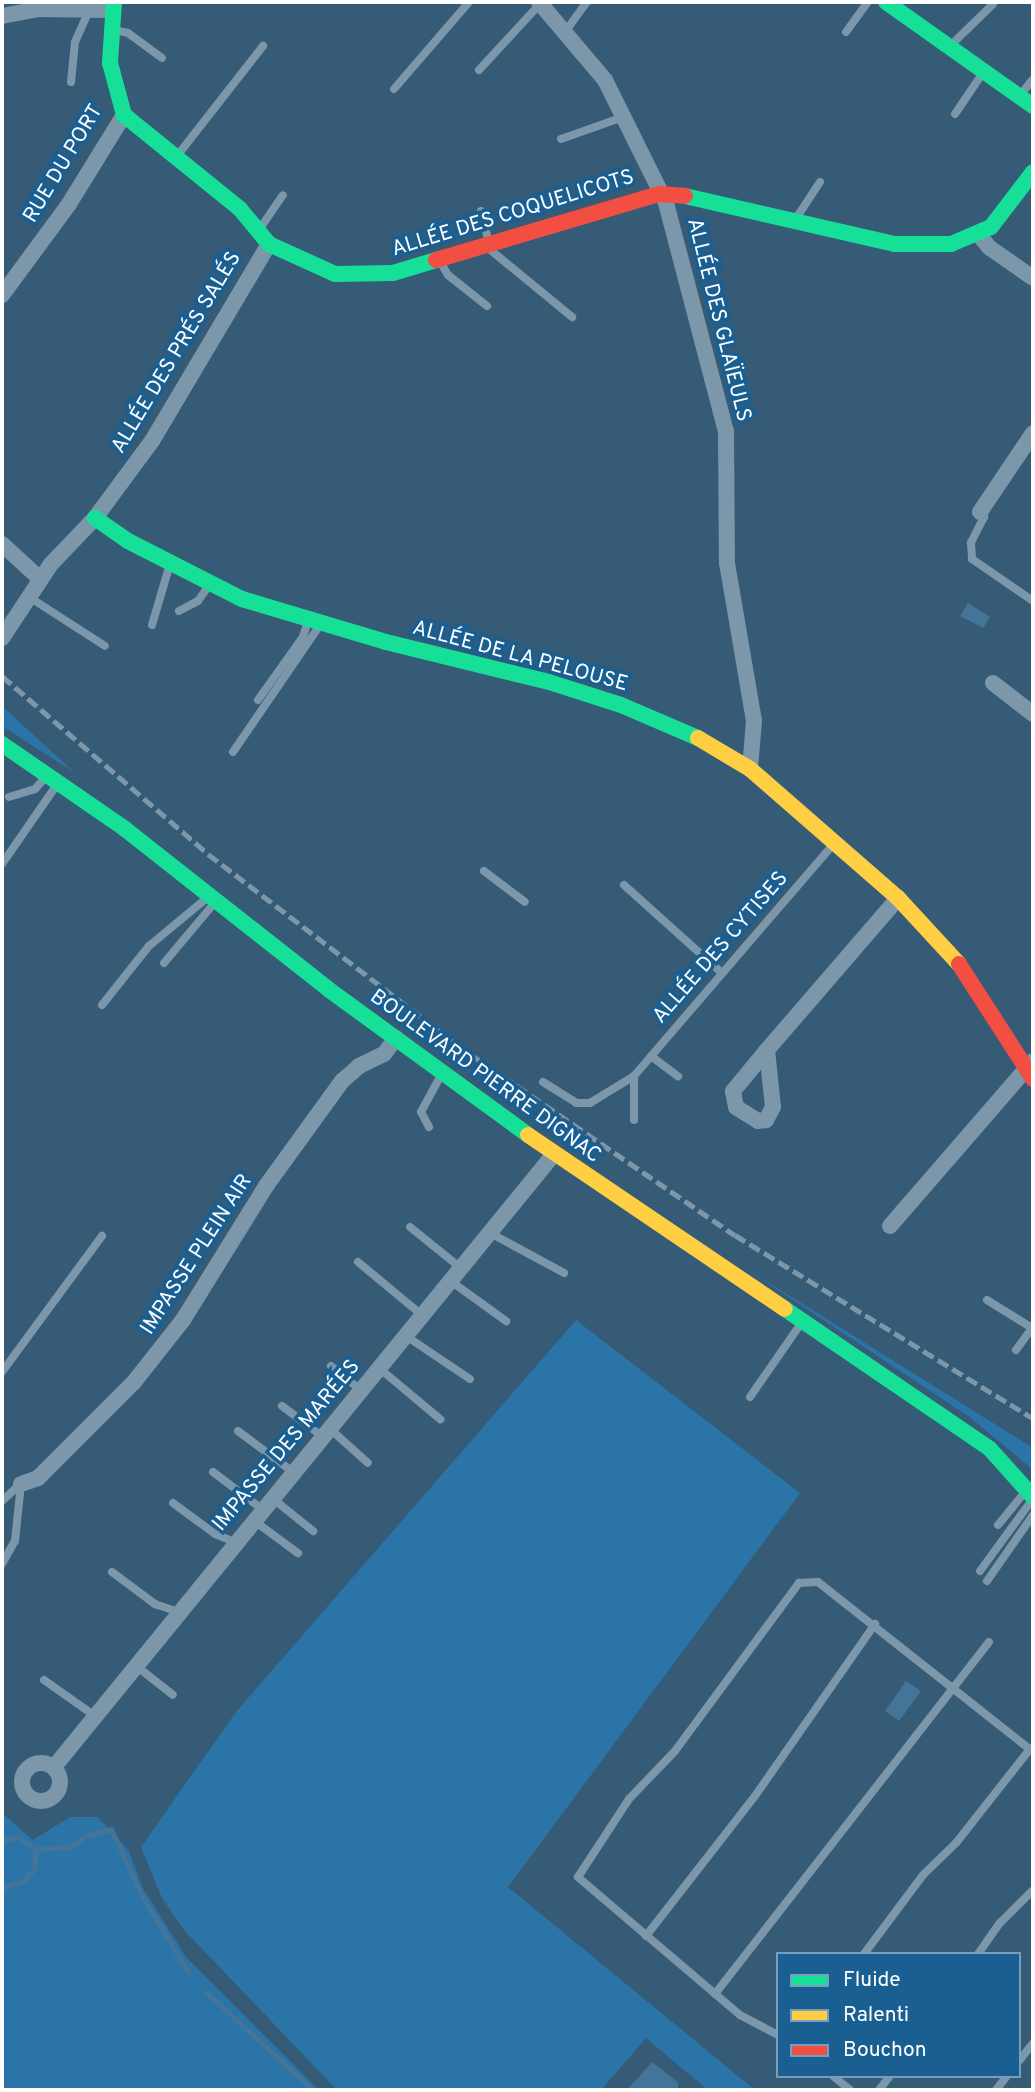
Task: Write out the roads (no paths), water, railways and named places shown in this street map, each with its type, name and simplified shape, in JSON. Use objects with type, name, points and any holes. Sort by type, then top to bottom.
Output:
[{"type":"street","points":[[886,2],[1026,101]]},
{"type":"street","name":"ALLÉE DES GLAÏEULS","points":[[540,3],[605,80],[659,194],[666,202],[726,431],[727,563],[754,720],[750,769]]},
{"type":"street","points":[[2,16],[37,9],[89,10],[112,6]]},
{"type":"street","name":"RUE DU PORT","points":[[2,295],[69,204],[124,115],[112,76],[109,29],[112,6]]},
{"type":"street","name":"ALLÉE DES PRÉS SALÉS","points":[[2,636],[40,579],[95,517],[152,441],[269,244],[240,209],[124,115]]},
{"type":"street","name":"ALLÉE DES COQUELICOTS","points":[[269,244],[335,274],[393,273],[659,194],[908,245],[942,246],[979,235],[997,220],[1033,172]]},
{"type":"street","points":[[979,235],[990,248],[1033,278]]},
{"type":"street","points":[[980,512],[1033,433]]},
{"type":"street","name":"ALLÉE DE LA PELOUSE","points":[[95,517],[170,562],[242,599],[621,705],[707,742],[750,769],[898,898],[943,943],[1031,1069]]},
{"type":"street","points":[[2,544],[40,579]]},
{"type":"street","points":[[993,683],[1033,714]]},
{"type":"street","name":"BOULEVARD PIERRE DIGNAC","points":[[2,744],[53,779],[442,1073],[554,1154],[958,1424],[990,1449],[1032,1495]]},
{"type":"street","points":[[767,1050],[898,898]]},
{"type":"street","name":"IMPASSE PLEIN AIR","points":[[21,1484],[38,1478],[134,1381],[183,1320],[266,1186],[342,1081],[359,1066],[384,1054],[396,1038]]},
{"type":"street","points":[[890,1226],[1031,1069]]},
{"type":"street","name":"IMPASSE DES MARÉES","points":[[54,1767],[325,1432],[492,1234],[554,1154]]},
{"type":"lane","points":[[394,89],[470,2]]},
{"type":"lane","points":[[565,32],[587,2]]},
{"type":"lane","points":[[846,32],[868,2]]},
{"type":"lane","points":[[479,70],[540,3]]},
{"type":"lane","points":[[949,47],[992,4]]},
{"type":"lane","points":[[72,82],[75,42],[89,10]]},
{"type":"lane","points":[[109,29],[128,33],[162,58]]},
{"type":"lane","points":[[175,159],[263,46]]},
{"type":"lane","points":[[955,114],[984,72]]},
{"type":"lane","points":[[1026,101],[1033,79]]},
{"type":"lane","points":[[561,139],[623,117]]},
{"type":"lane","points":[[794,221],[820,182]]},
{"type":"lane","points":[[258,230],[283,195]]},
{"type":"lane","points":[[481,211],[487,245],[572,317]]},
{"type":"lane","points":[[440,259],[448,275],[486,306]]},
{"type":"lane","points":[[980,512],[985,517],[971,543],[972,559],[1033,601]]},
{"type":"lane","points":[[152,625],[170,562]]},
{"type":"lane","points":[[179,611],[198,601],[211,583]]},
{"type":"lane","points":[[29,597],[104,646]]},
{"type":"lane","points":[[258,700],[316,621]]},
{"type":"lane","points":[[233,752],[316,621]]},
{"type":"lane","points":[[9,797],[35,789],[53,779]]},
{"type":"lane","points":[[2,864],[53,779]]},
{"type":"lane","name":"ALLÉE DES CYTISES","points":[[543,1082],[576,1103],[590,1103],[634,1076],[835,842]]},
{"type":"lane","points":[[484,871],[525,902]]},
{"type":"lane","points":[[624,885],[722,973]]},
{"type":"lane","points":[[164,963],[213,898]]},
{"type":"lane","points":[[102,1005],[149,946],[213,898]]},
{"type":"lane","points":[[651,1056],[678,1076]]},
{"type":"lane","points":[[429,1127],[421,1112],[442,1073]]},
{"type":"lane","points":[[634,1076],[634,1120]]},
{"type":"lane","points":[[410,1227],[457,1276],[506,1321]]},
{"type":"lane","points":[[492,1234],[564,1273]]},
{"type":"lane","points":[[2,1372],[102,1236]]},
{"type":"lane","points":[[358,1262],[423,1316]]},
{"type":"lane","points":[[986,1300],[1033,1327],[1016,1350]]},
{"type":"lane","points":[[750,1398],[803,1322]]},
{"type":"lane","points":[[406,1336],[470,1379]]},
{"type":"lane","points":[[331,1366],[361,1390]]},
{"type":"lane","points":[[379,1368],[440,1419]]},
{"type":"lane","points":[[282,1406],[325,1432],[368,1464]]},
{"type":"lane","points":[[238,1431],[293,1472]]},
{"type":"lane","points":[[213,1472],[262,1509],[298,1553]]},
{"type":"lane","points":[[2,1502],[21,1484]]},
{"type":"lane","points":[[2,1564],[15,1541],[21,1484]]},
{"type":"lane","points":[[998,1525],[1032,1495]]},
{"type":"lane","points":[[979,1571],[1032,1495]]},
{"type":"lane","points":[[173,1503],[215,1534],[235,1542]]},
{"type":"lane","points":[[262,1509],[313,1531]]},
{"type":"lane","points":[[987,1581],[1033,1514]]},
{"type":"lane","points":[[112,1572],[155,1604],[178,1612]]},
{"type":"lane","points":[[776,2034],[740,2015],[578,1877],[629,1799],[675,1751],[799,1583],[818,1582],[1031,1751],[956,1843],[923,1875],[865,1952]]},
{"type":"lane","points":[[646,1936],[755,1796],[874,1624]]},
{"type":"lane","points":[[716,1994],[989,1642]]},
{"type":"lane","points":[[135,1665],[173,1695]]},
{"type":"lane","points":[[44,1680],[95,1716]]},
{"type":"lane","points":[[979,1952],[1000,1923],[1033,1890]]},
{"type":"lane","points":[[1021,2058],[1033,2043]]},
{"type":"lane","points":[[836,2078],[850,2090]]},
{"type":"waterway","points":[[2,1840],[18,1837],[36,1849],[70,1847],[85,1836],[111,1829],[142,1896],[188,1972]]},
{"type":"waterway","points":[[2,1888],[23,1881],[34,1869],[36,1849]]},
{"type":"waterway","points":[[206,1992],[313,2090]]},
{"type":"railway","points":[[2,676],[208,854],[460,1047],[735,1235],[1033,1418]]}]
